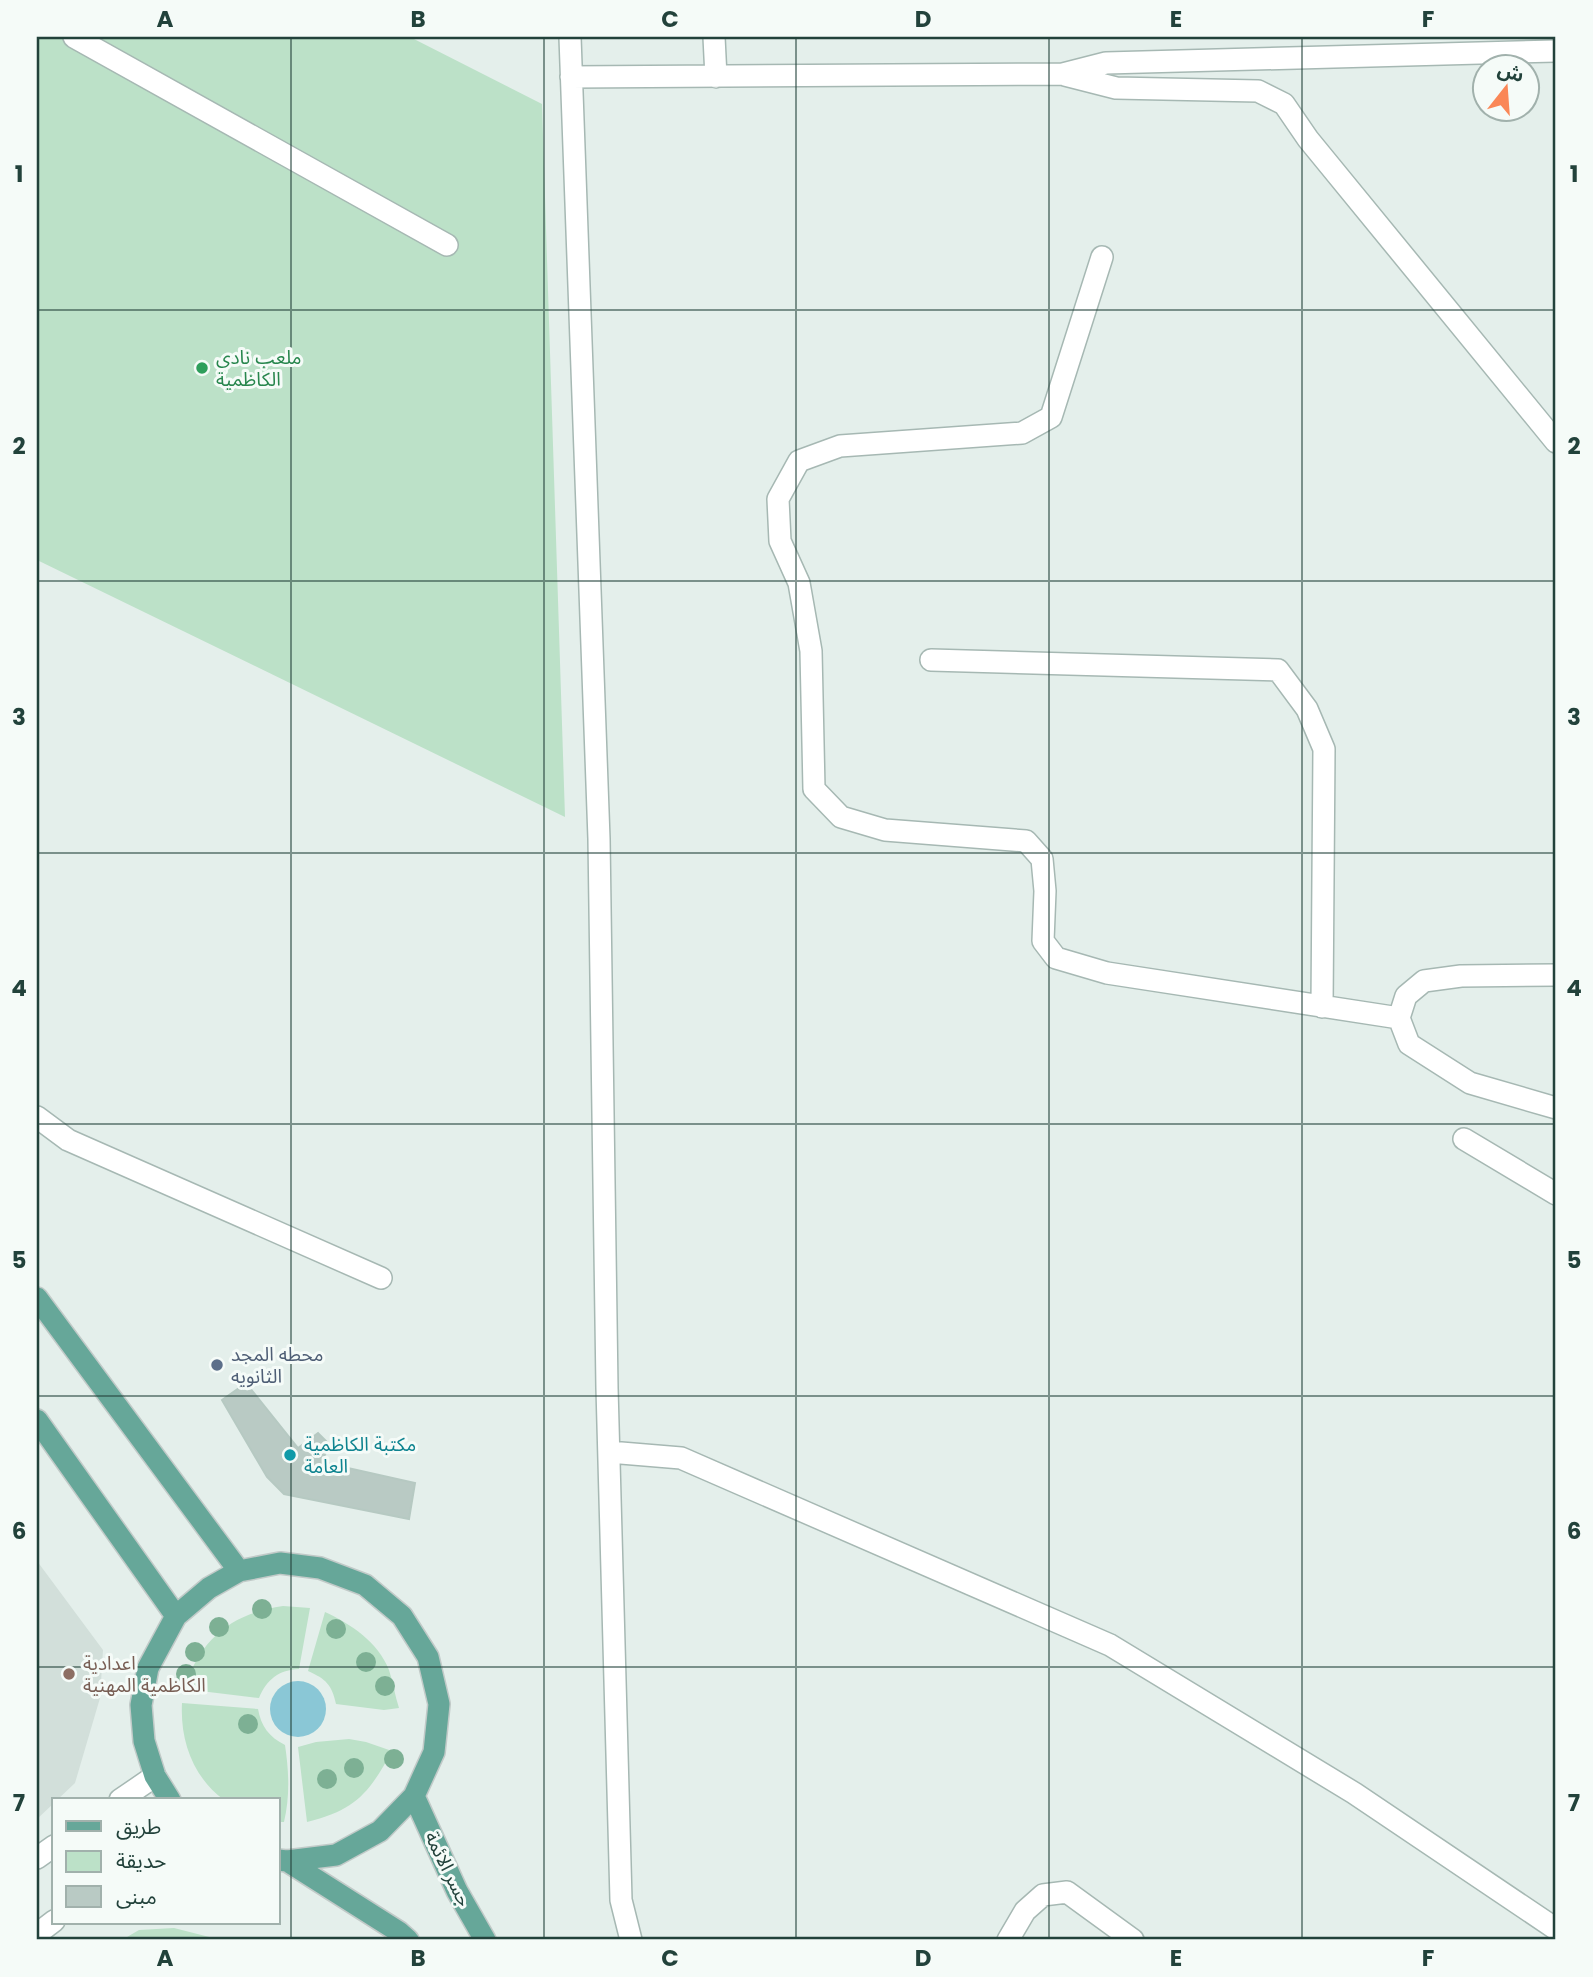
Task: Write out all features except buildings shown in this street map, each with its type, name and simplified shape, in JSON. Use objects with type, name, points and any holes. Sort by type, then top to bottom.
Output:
[{"type":"main road","points":[[37,1297],[239,1571]]},
{"type":"main road","points":[[37,1420],[176,1616]]},
{"type":"main road","points":[[169,1798],[155,1776],[144,1741],[141,1705],[148,1668],[176,1616],[209,1588],[239,1571],[279,1563],[320,1568],[365,1585],[402,1616],[428,1657],[439,1704],[434,1752],[414,1796],[380,1831],[336,1855],[282,1861]]},
{"type":"main road","name":"جسر الائمة","points":[[414,1796],[457,1891],[485,1940]]},
{"type":"main road","points":[[282,1861],[408,1940]]},
{"type":"street","points":[[74,37],[447,246]]},
{"type":"street","points":[[570,37],[599,839],[609,1452],[621,1900],[631,1940]]},
{"type":"street","points":[[714,37],[716,77]]},
{"type":"street","points":[[571,77],[1063,74],[1106,63],[1482,45],[1556,51]]},
{"type":"street","points":[[1063,74],[1116,88],[1258,91],[1284,104],[1308,139],[1556,442]]},
{"type":"street","points":[[1102,257],[1051,416],[1022,433],[840,446],[799,461],[778,499],[780,541],[799,583],[811,651],[814,789],[841,817],[885,830],[1026,841],[1042,859],[1045,891],[1043,942],[1056,958],[1107,973],[1399,1018]]},
{"type":"street","points":[[931,660],[1278,670],[1307,709],[1324,749],[1322,1007]]},
{"type":"street","points":[[1556,975],[1461,976],[1424,981],[1406,996],[1399,1018],[1409,1044],[1470,1083],[1556,1108]]},
{"type":"street","points":[[37,1117],[68,1140],[381,1278]]},
{"type":"street","points":[[1464,1139],[1556,1194]]},
{"type":"street","points":[[609,1452],[681,1458],[1110,1645],[1354,1793],[1556,1929]]},
{"type":"street","points":[[123,1798],[155,1776]]},
{"type":"street","points":[[37,1858],[52,1847]]},
{"type":"street","points":[[1008,1940],[1025,1911],[1043,1895],[1067,1892],[1133,1940]]},
{"type":"street","points":[[37,1934],[52,1923]]},
{"type":"shaded area","name":"اعدادية الكاظمية المهنية","points":[[37,1561],[103,1650],[100,1698],[75,1783],[59,1798],[52,1798],[52,1805],[37,1819]]},
{"type":"green space","points":[[37,37],[410,37],[542,104],[565,817],[37,560]]},
{"type":"green space","points":[[283,1606],[310,1608],[299,1669],[285,1671],[274,1677],[259,1698],[184,1689],[199,1656],[220,1631],[248,1615]]},
{"type":"green space","points":[[325,1612],[354,1628],[378,1651],[389,1670],[399,1708],[384,1710],[336,1704],[327,1683],[308,1671]]},
{"type":"green space","points":[[182,1703],[258,1709],[267,1730],[285,1745],[288,1784],[284,1822],[280,1822],[280,1798],[222,1798],[213,1791],[191,1757],[182,1717]]},
{"type":"green space","points":[[349,1739],[392,1751],[376,1778],[359,1798],[338,1812],[307,1822],[298,1747],[316,1742]]},
{"type":"green space","points":[[174,1928],[221,1940],[122,1940],[139,1930]]},
{"type":"water","points":[[298,1681],[309,1683],[318,1689],[324,1698],[324,1720],[318,1729],[309,1735],[298,1737],[287,1735],[278,1729],[272,1720],[270,1709],[272,1698],[278,1689],[287,1683]]},
{"type":"place","name":"ملعب نادي الكاظمية","points":[[202,368]]},
{"type":"place","name":"محطه المجد الثانويه","points":[[217,1365]]},
{"type":"place","name":"مكتبة الكاظمية العامة","points":[[290,1455]]},
{"type":"place","name":"اعدادية الكاظمية المهنية","points":[[69,1674]]}]
